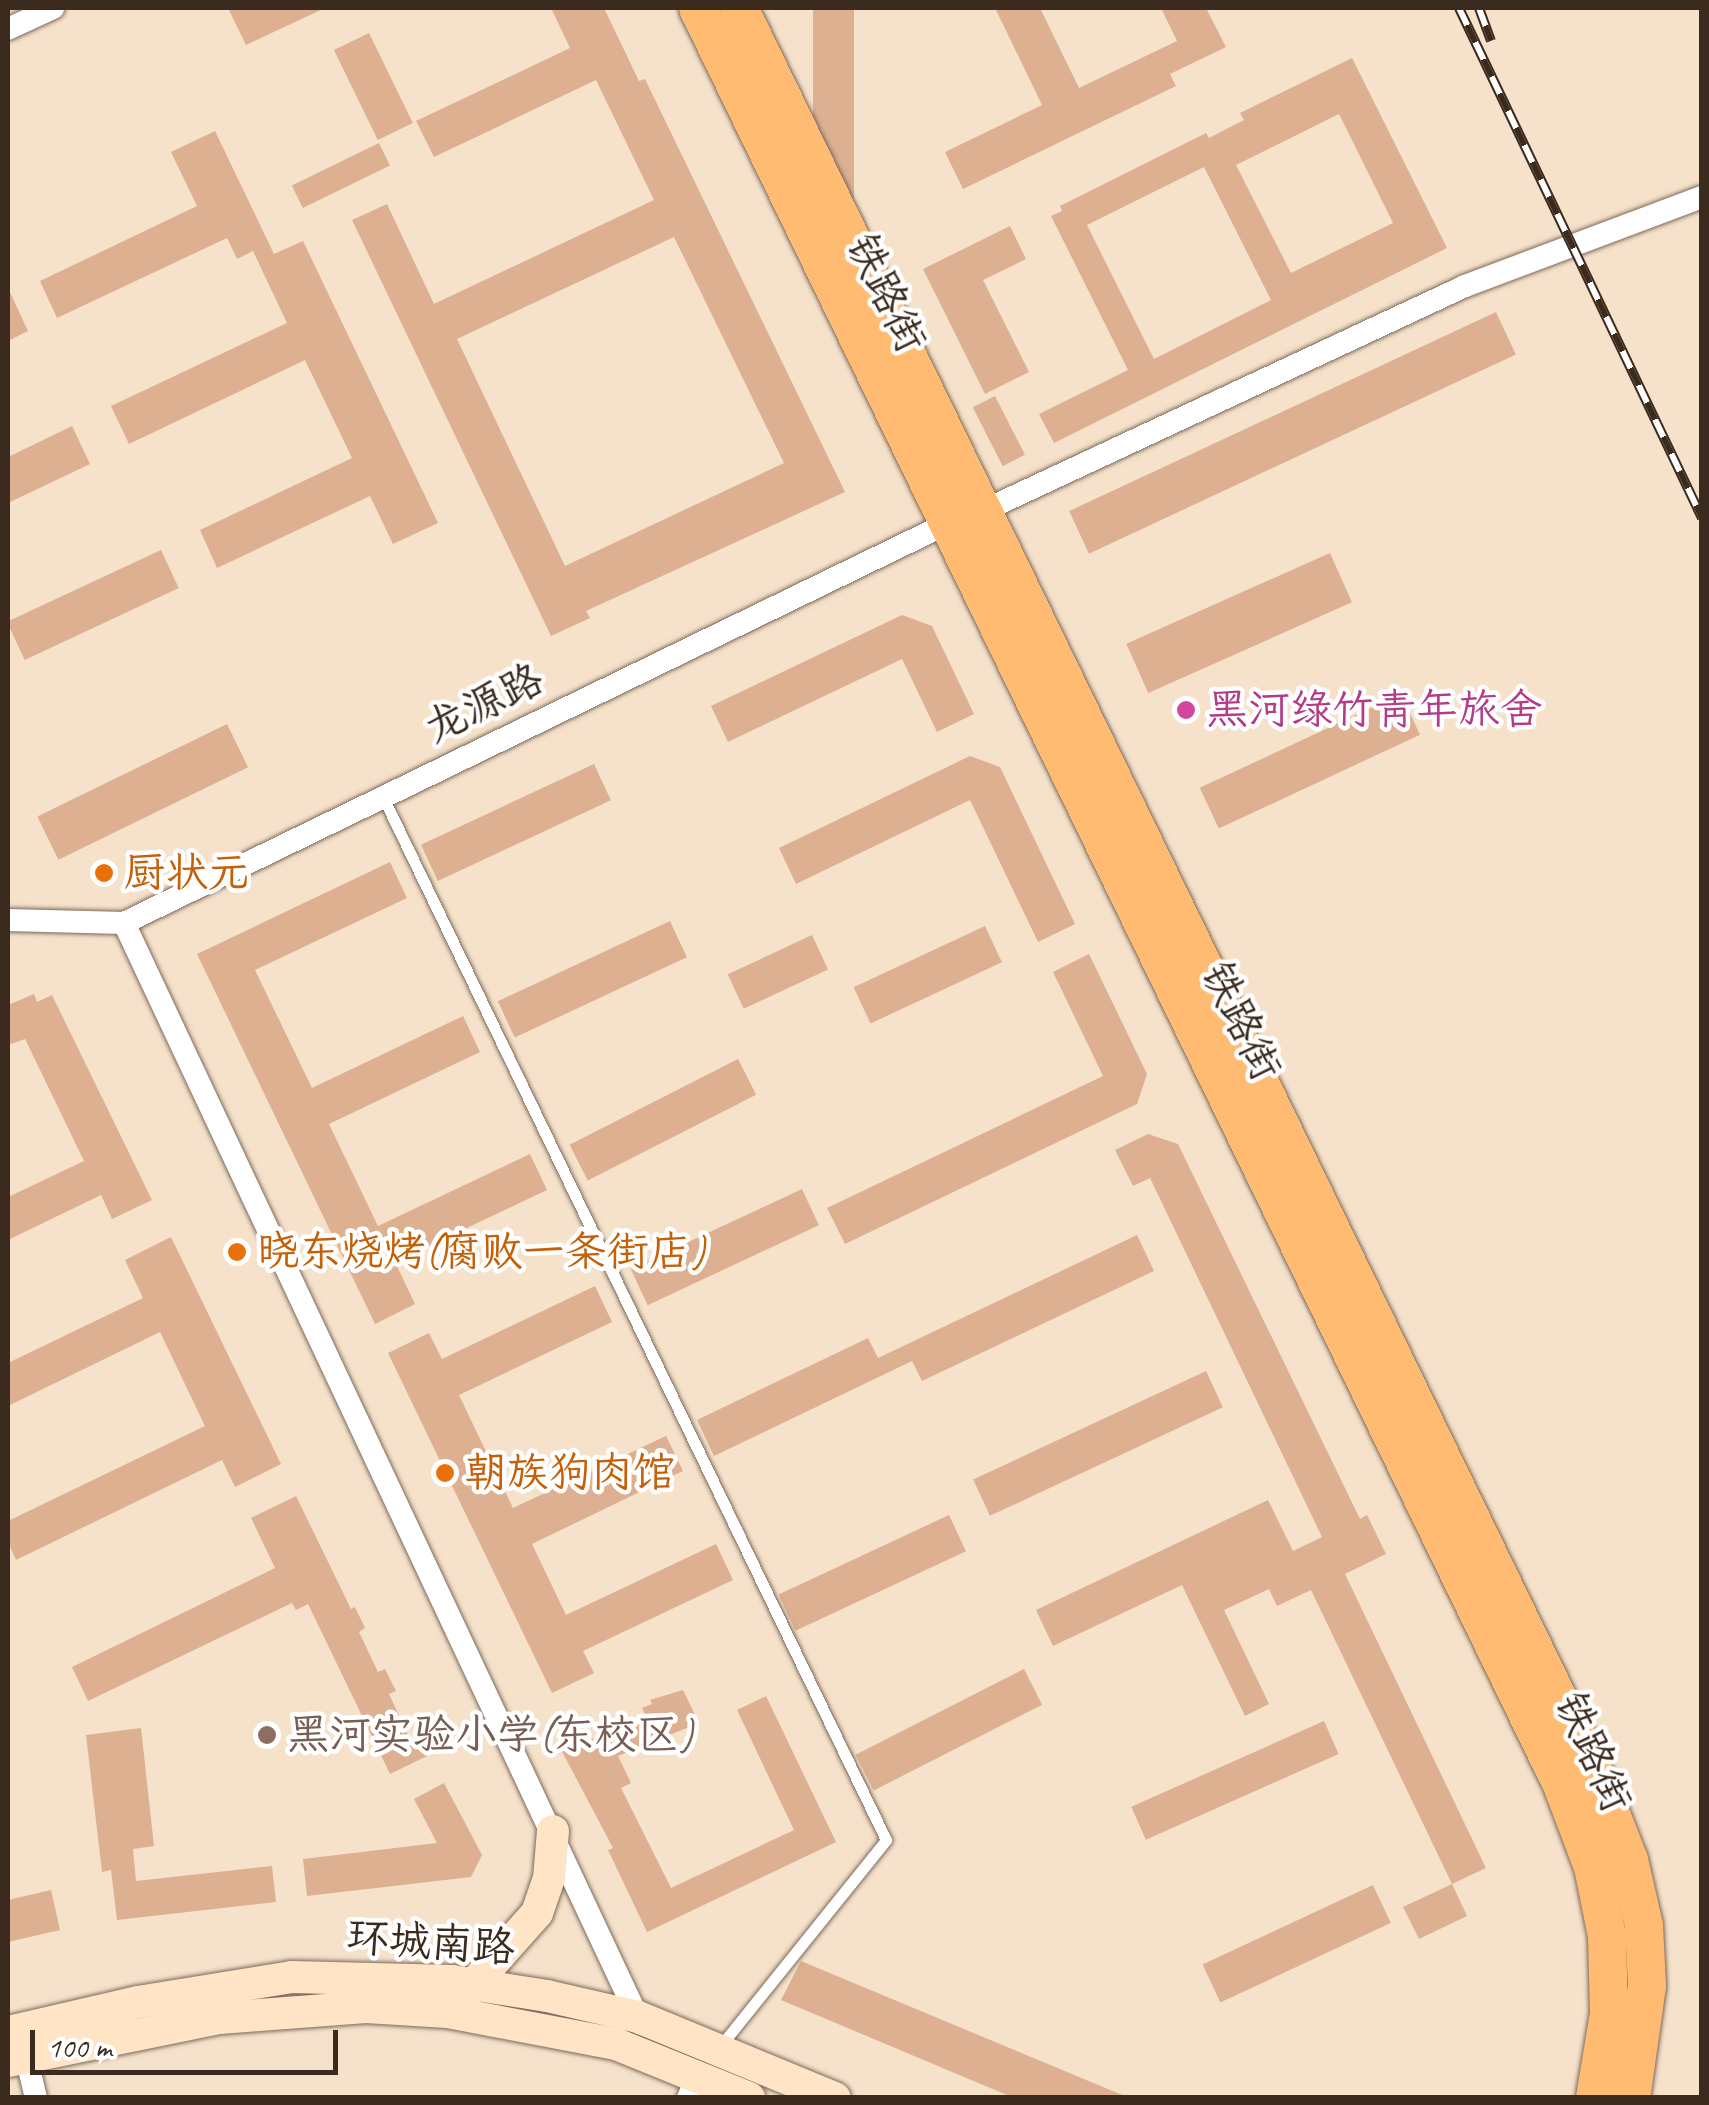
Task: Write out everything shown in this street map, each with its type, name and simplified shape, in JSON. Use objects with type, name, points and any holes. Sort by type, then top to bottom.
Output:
[{"type":"main road","name":"铁路街","points":[[698,8],[1562,1786],[1594,1867],[1606,1936],[1610,2014],[1595,2098]]},
{"type":"main road","name":"铁路街","points":[[740,8],[1598,1781],[1629,1860],[1644,1926],[1647,1986],[1640,2054],[1630,2098]]},
{"type":"main road","points":[[448,2012],[537,1913],[549,1878],[553,1832]]},
{"type":"main road","name":"环城南路","points":[[14,2050],[138,2002],[292,1978],[475,1984],[638,2017],[719,2047],[835,2098]]},
{"type":"main road","name":"环城南路","points":[[14,2050],[274,2012],[366,2007],[448,2012],[537,2026],[655,2057],[693,2086],[749,2098]]},
{"type":"street","points":[[8,30],[54,8]]},
{"type":"street","name":"龙源路","points":[[8,920],[124,923],[948,523],[985,510],[1465,286],[1702,197]]},
{"type":"street","points":[[124,923],[553,1832],[655,2057]]},
{"type":"street","points":[[14,2050],[36,2098]]},
{"type":"lane","points":[[382,795],[886,1840],[719,2047],[693,2086]]},
{"type":"building","points":[[228,8],[325,8],[246,45]]},
{"type":"building","points":[[551,8],[604,8],[639,81],[645,79],[845,492],[586,611],[590,618],[551,636],[352,220],[387,204],[434,304],[654,200],[596,80],[434,157],[416,121],[570,48]],"holes":[[[674,237],[784,463],[565,566],[457,339]]]},
{"type":"building","points":[[813,8],[854,8],[854,202],[813,202]]},
{"type":"building","points":[[995,8],[1040,8],[1079,88],[1177,41],[1161,8],[1206,8],[1226,47],[1170,74],[1176,86],[963,189],[945,152],[1042,105]]},
{"type":"building","points":[[369,33],[413,123],[378,140],[334,50]]},
{"type":"building","points":[[1352,58],[1447,248],[1054,443],[1039,414],[1128,370],[1051,216],[1062,211],[1060,206],[1206,133],[1209,138],[1244,120],[1240,113]],"holes":[[[1339,114],[1393,223],[1291,273],[1236,165]],[[1204,167],[1271,300],[1154,359],[1087,225]]]},
{"type":"building","points":[[215,131],[274,254],[303,241],[438,523],[393,544],[370,496],[217,568],[200,530],[352,458],[305,360],[129,444],[111,406],[287,323],[253,251],[237,259],[227,238],[57,318],[40,281],[197,206],[171,152]]},
{"type":"building","points":[[379,143],[390,165],[303,208],[292,186]]},
{"type":"building","points":[[1010,226],[1026,259],[983,280],[1029,372],[985,394],[923,269]]},
{"type":"building","points":[[8,288],[28,331],[8,341]]},
{"type":"building","points":[[1496,312],[1516,355],[1089,554],[1069,511]]},
{"type":"building","points":[[995,396],[1025,455],[1003,466],[973,407]]},
{"type":"building","points":[[72,426],[90,464],[8,503],[8,457]]},
{"type":"building","points":[[161,550],[179,588],[25,660],[8,621]]},
{"type":"building","points":[[1330,553],[1352,602],[1148,693],[1126,644]]},
{"type":"building","points":[[902,615],[932,626],[974,714],[937,732],[902,659],[728,742],[711,706]]},
{"type":"building","points":[[1401,694],[1420,735],[1219,829],[1200,788]]},
{"type":"building","points":[[227,724],[248,767],[58,860],[37,816]]},
{"type":"building","points":[[970,756],[1000,767],[1075,924],[1038,942],[970,800],[796,884],[779,848]]},
{"type":"building","points":[[594,764],[611,800],[438,881],[421,845]]},
{"type":"building","points":[[390,862],[407,898],[255,970],[312,1088],[463,1016],[480,1052],[329,1124],[378,1226],[530,1154],[547,1190],[395,1262],[415,1304],[375,1324],[197,954]]},
{"type":"building","points":[[670,921],[687,957],[515,1038],[498,1001]]},
{"type":"building","points":[[985,926],[1002,962],[870,1024],[854,987]]},
{"type":"building","points":[[812,935],[828,969],[744,1009],[728,974]]},
{"type":"building","points":[[1089,954],[1147,1074],[1137,1104],[845,1244],[827,1208],[1103,1076],[1053,972]]},
{"type":"building","points":[[34,994],[37,1002],[52,995],[152,1200],[112,1219],[101,1195],[8,1240],[8,1197],[84,1161],[25,1039],[8,1045],[8,1005]]},
{"type":"building","points":[[738,1059],[756,1095],[588,1180],[570,1145]]},
{"type":"building","points":[[1148,1134],[1178,1144],[1360,1519],[1367,1515],[1386,1554],[1345,1574],[1486,1868],[1452,1884],[1311,1590],[1277,1606],[1269,1589],[1224,1610],[1269,1704],[1245,1716],[1182,1585],[1053,1646],[1036,1610],[1268,1500],[1293,1551],[1322,1537],[1150,1178],[1133,1186],[1115,1150]]},
{"type":"building","points":[[802,1189],[819,1225],[648,1305],[631,1269]]},
{"type":"building","points":[[1137,1235],[1154,1271],[922,1381],[912,1361],[714,1456],[697,1420],[868,1338],[878,1358]]},
{"type":"building","points":[[171,1237],[281,1464],[235,1487],[222,1460],[16,1560],[8,1542],[8,1521],[205,1426],[160,1332],[8,1406],[8,1363],[143,1298],[125,1260]]},
{"type":"building","points":[[595,1286],[612,1322],[459,1395],[513,1508],[666,1436],[683,1471],[532,1544],[566,1615],[716,1544],[733,1580],[583,1651],[594,1673],[552,1693],[388,1353],[429,1333],[442,1359]]},
{"type":"building","points":[[1206,1371],[1223,1407],[990,1516],[973,1480]]},
{"type":"building","points":[[296,1496],[351,1609],[355,1607],[365,1628],[359,1632],[378,1672],[385,1669],[396,1691],[389,1694],[410,1739],[417,1735],[427,1756],[390,1774],[308,1604],[296,1610],[292,1603],[88,1701],[72,1667],[275,1568],[251,1518]]},
{"type":"building","points":[[949,1515],[966,1551],[796,1631],[779,1594]]},
{"type":"building","points":[[1024,1669],[1042,1705],[874,1790],[856,1755]]},
{"type":"building","points":[[683,1690],[699,1723],[618,1756],[631,1783],[621,1788],[671,1888],[794,1830],[737,1710],[766,1696],[836,1842],[647,1932],[608,1850],[613,1848],[558,1744],[584,1732],[588,1741],[645,1714],[642,1708],[652,1704],[650,1700]]},
{"type":"building","points":[[1324,1721],[1339,1754],[1146,1840],[1131,1807]]},
{"type":"building","points":[[141,1728],[154,1846],[133,1849],[136,1881],[272,1866],[276,1902],[117,1920],[111,1870],[102,1872],[86,1735]]},
{"type":"building","points":[[444,1783],[482,1855],[471,1877],[307,1896],[303,1859],[437,1843],[414,1799]]},
{"type":"building","points":[[1452,1884],[1467,1916],[1419,1939],[1403,1907]]},
{"type":"building","points":[[1373,1885],[1391,1923],[1220,2003],[1203,1964]]},
{"type":"building","points":[[51,1890],[60,1930],[8,1942],[8,1900]]},
{"type":"building","points":[[801,1961],[1127,2098],[1014,2098],[781,2000]]},
{"type":"railway","points":[[1459,8],[1702,518]]},
{"type":"railway","points":[[1479,8],[1491,41]]},
{"type":"place","name":"黑河绿竹青年旅舍","points":[[1186,710]]},
{"type":"place","name":"厨状元","points":[[104,873]]},
{"type":"place","name":"晓东烧烤(腐败一条街店)","points":[[237,1252]]},
{"type":"place","name":"朝族狗肉馆","points":[[445,1473]]},
{"type":"place","name":"黑河实验小学(东校区)","points":[[267,1735]]}]
